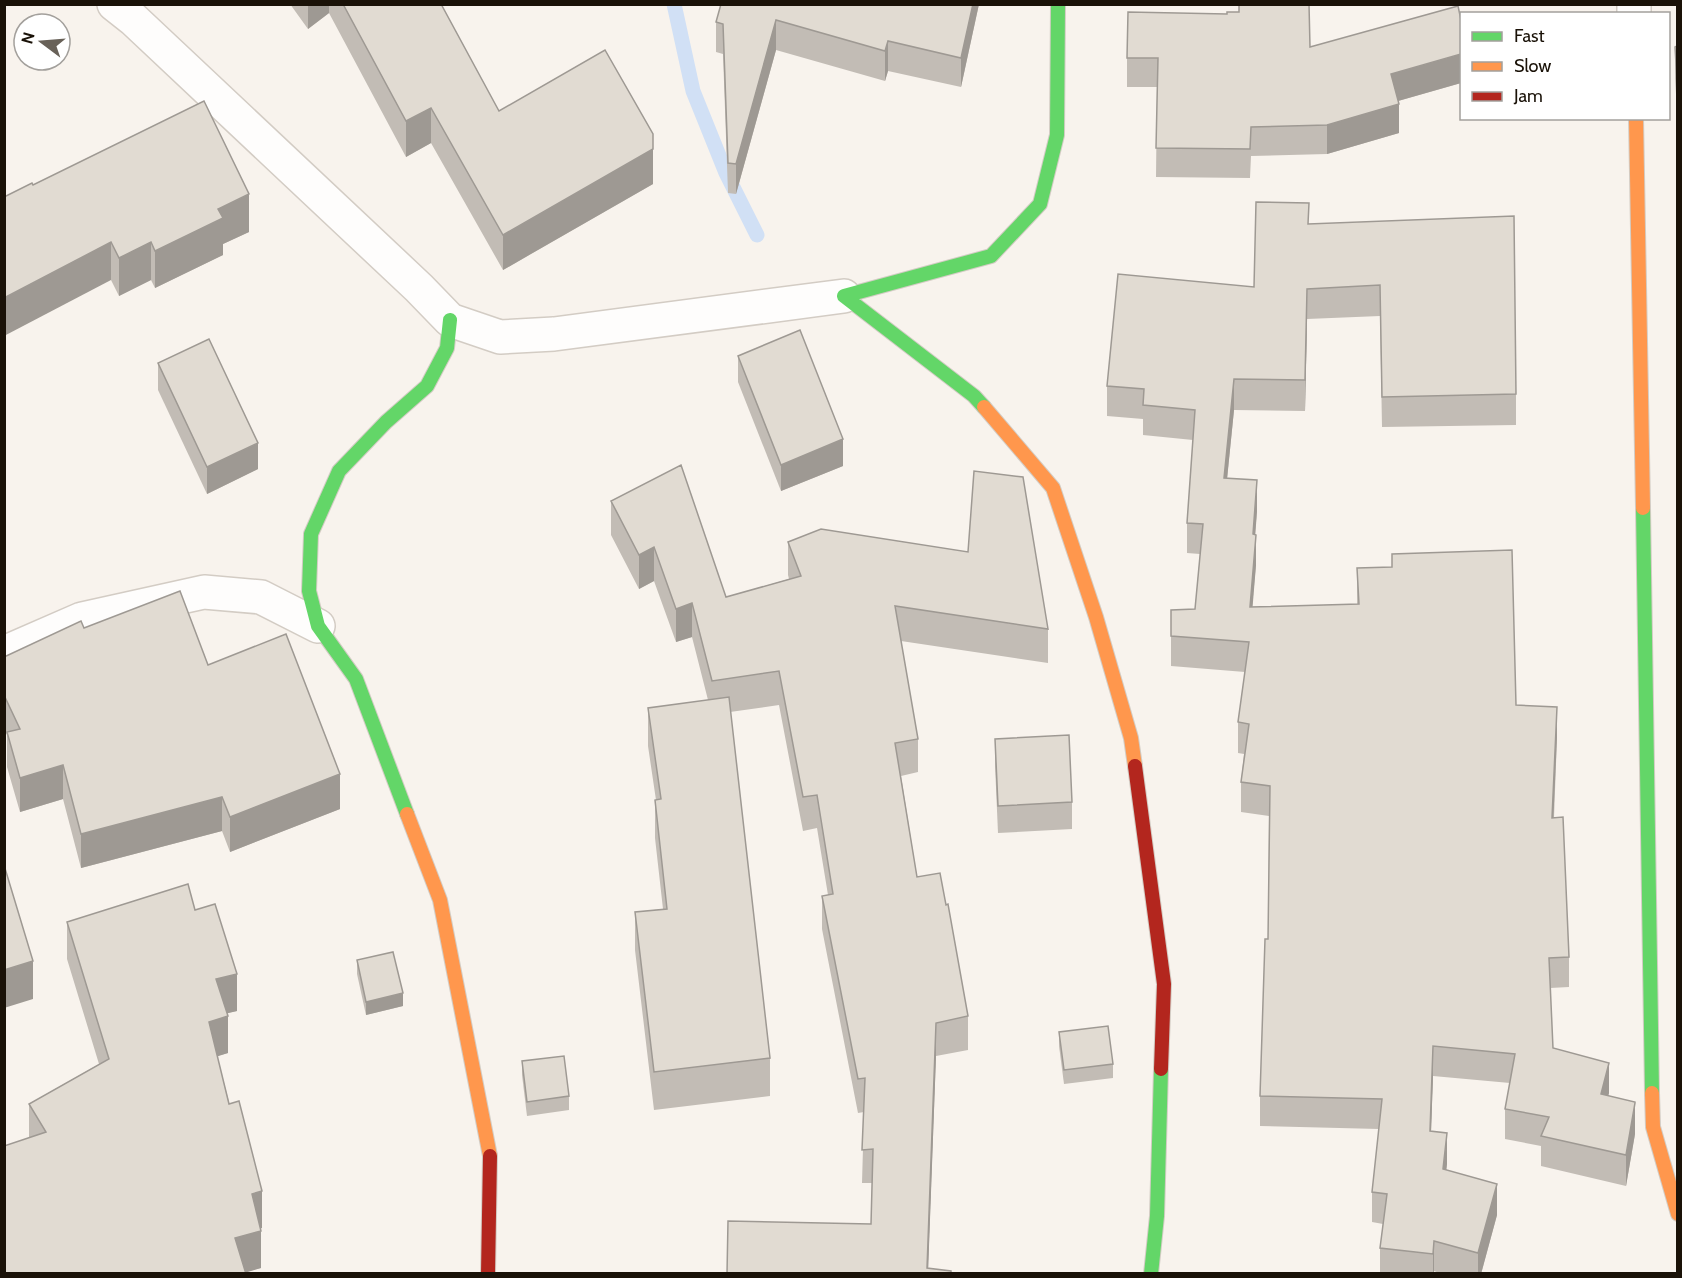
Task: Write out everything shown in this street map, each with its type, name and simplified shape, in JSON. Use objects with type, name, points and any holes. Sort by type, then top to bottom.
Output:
[{"type":"street","points":[[114,4],[133,19],[419,288],[450,320],[500,337],[554,334],[844,296],[991,256],[1040,204],[1057,135],[1059,4]]},
{"type":"street","points":[[1636,120],[1653,1127],[1677,1214]]},
{"type":"street","points":[[844,296],[974,396],[1053,488],[1096,617],[1131,738],[1164,984],[1157,1216],[1151,1274]]},
{"type":"street","points":[[450,320],[447,348],[427,386],[386,422],[339,471],[311,534],[309,591],[318,626],[356,679],[440,900],[490,1158],[488,1274]]},
{"type":"street","points":[[4,653],[82,619],[204,592],[261,597],[318,626]]},
{"type":"building","points":[[343,4],[441,4],[499,111],[605,50],[653,134],[653,149],[503,235],[431,108],[406,121]]},
{"type":"building","points":[[721,4],[973,4],[961,58],[888,41],[885,51],[776,20],[736,164],[728,163],[723,24],[716,22]]},
{"type":"building","points":[[1239,4],[1309,4],[1310,47],[1458,6],[1460,54],[1391,74],[1399,104],[1327,125],[1251,127],[1250,149],[1156,148],[1158,58],[1127,58],[1128,12],[1227,14],[1227,12],[1239,12]]},
{"type":"building","points":[[1677,46],[1677,80],[1675,47]]},
{"type":"building","points":[[204,101],[249,194],[218,209],[223,218],[155,251],[151,242],[119,258],[111,242],[4,298],[4,197]]},
{"type":"building","points":[[1256,202],[1309,203],[1308,224],[1514,216],[1516,394],[1382,397],[1380,285],[1307,289],[1305,380],[1234,379],[1224,478],[1257,480],[1253,534],[1256,535],[1250,607],[1359,604],[1357,568],[1392,567],[1392,554],[1512,550],[1516,705],[1557,707],[1552,818],[1563,817],[1569,957],[1549,958],[1553,1048],[1609,1063],[1601,1094],[1635,1103],[1626,1155],[1541,1136],[1549,1117],[1505,1109],[1515,1054],[1433,1046],[1430,1131],[1447,1133],[1443,1169],[1497,1184],[1478,1253],[1434,1241],[1433,1254],[1380,1248],[1387,1194],[1372,1192],[1382,1099],[1260,1096],[1265,939],[1268,939],[1270,786],[1241,782],[1249,724],[1238,722],[1249,642],[1171,636],[1171,610],[1195,609],[1203,524],[1187,523],[1195,410],[1143,405],[1144,389],[1107,386],[1118,274],[1254,287]]},
{"type":"building","points":[[800,330],[843,439],[781,465],[738,356]]},
{"type":"building","points":[[209,339],[258,443],[207,467],[158,363]]},
{"type":"building","points":[[681,465],[726,597],[801,576],[788,542],[821,529],[968,552],[974,471],[1023,477],[1048,629],[895,606],[918,739],[895,743],[917,877],[940,873],[946,905],[948,904],[968,1016],[936,1023],[927,1268],[951,1271],[951,1274],[727,1274],[728,1221],[871,1224],[873,1149],[862,1150],[865,1078],[858,1079],[822,896],[833,894],[817,795],[803,797],[779,671],[712,681],[692,603],[676,609],[654,547],[639,555],[611,501]]},
{"type":"building","points":[[180,591],[208,665],[286,634],[340,774],[230,817],[222,797],[81,834],[63,765],[20,778],[7,732],[20,729],[4,695],[4,657],[81,621],[84,628]]},
{"type":"building","points":[[729,697],[770,1058],[654,1072],[635,912],[667,909],[655,800],[661,799],[648,708]]},
{"type":"building","points":[[1069,735],[1072,802],[998,806],[995,739]]},
{"type":"building","points":[[4,865],[33,961],[4,970]]},
{"type":"building","points":[[188,884],[195,910],[215,904],[237,974],[216,979],[228,1016],[209,1022],[229,1104],[239,1101],[262,1191],[252,1194],[261,1231],[235,1238],[246,1274],[4,1274],[4,1146],[46,1132],[29,1104],[109,1059],[67,922]]},
{"type":"building","points":[[393,952],[403,993],[366,1002],[357,960]]},
{"type":"building","points":[[1108,1026],[1113,1064],[1064,1070],[1059,1032]]},
{"type":"building","points":[[564,1056],[569,1096],[527,1102],[522,1061]]},
{"type":"waterway","points":[[674,4],[693,91],[726,173],[757,235]]},
{"type":"traffic: fast","points":[[984,407],[974,396],[844,296],[991,256],[1040,204],[1057,135],[1058,4]]},
{"type":"traffic: fast","points":[[407,814],[356,679],[318,626],[309,591],[311,534],[339,471],[386,422],[427,386],[447,348],[450,320]]},
{"type":"traffic: fast","points":[[1643,508],[1652,1093]]},
{"type":"traffic: fast","points":[[1151,1274],[1157,1216],[1161,1069]]},
{"type":"traffic: slow","points":[[1636,120],[1643,508]]},
{"type":"traffic: slow","points":[[984,407],[1053,488],[1096,617],[1131,738],[1135,766]]},
{"type":"traffic: slow","points":[[407,814],[440,900],[490,1156]]},
{"type":"traffic: slow","points":[[1652,1093],[1653,1127],[1678,1214]]},
{"type":"traffic: jam","points":[[1135,766],[1164,984],[1161,1069]]},
{"type":"traffic: jam","points":[[488,1274],[490,1156]]}]
